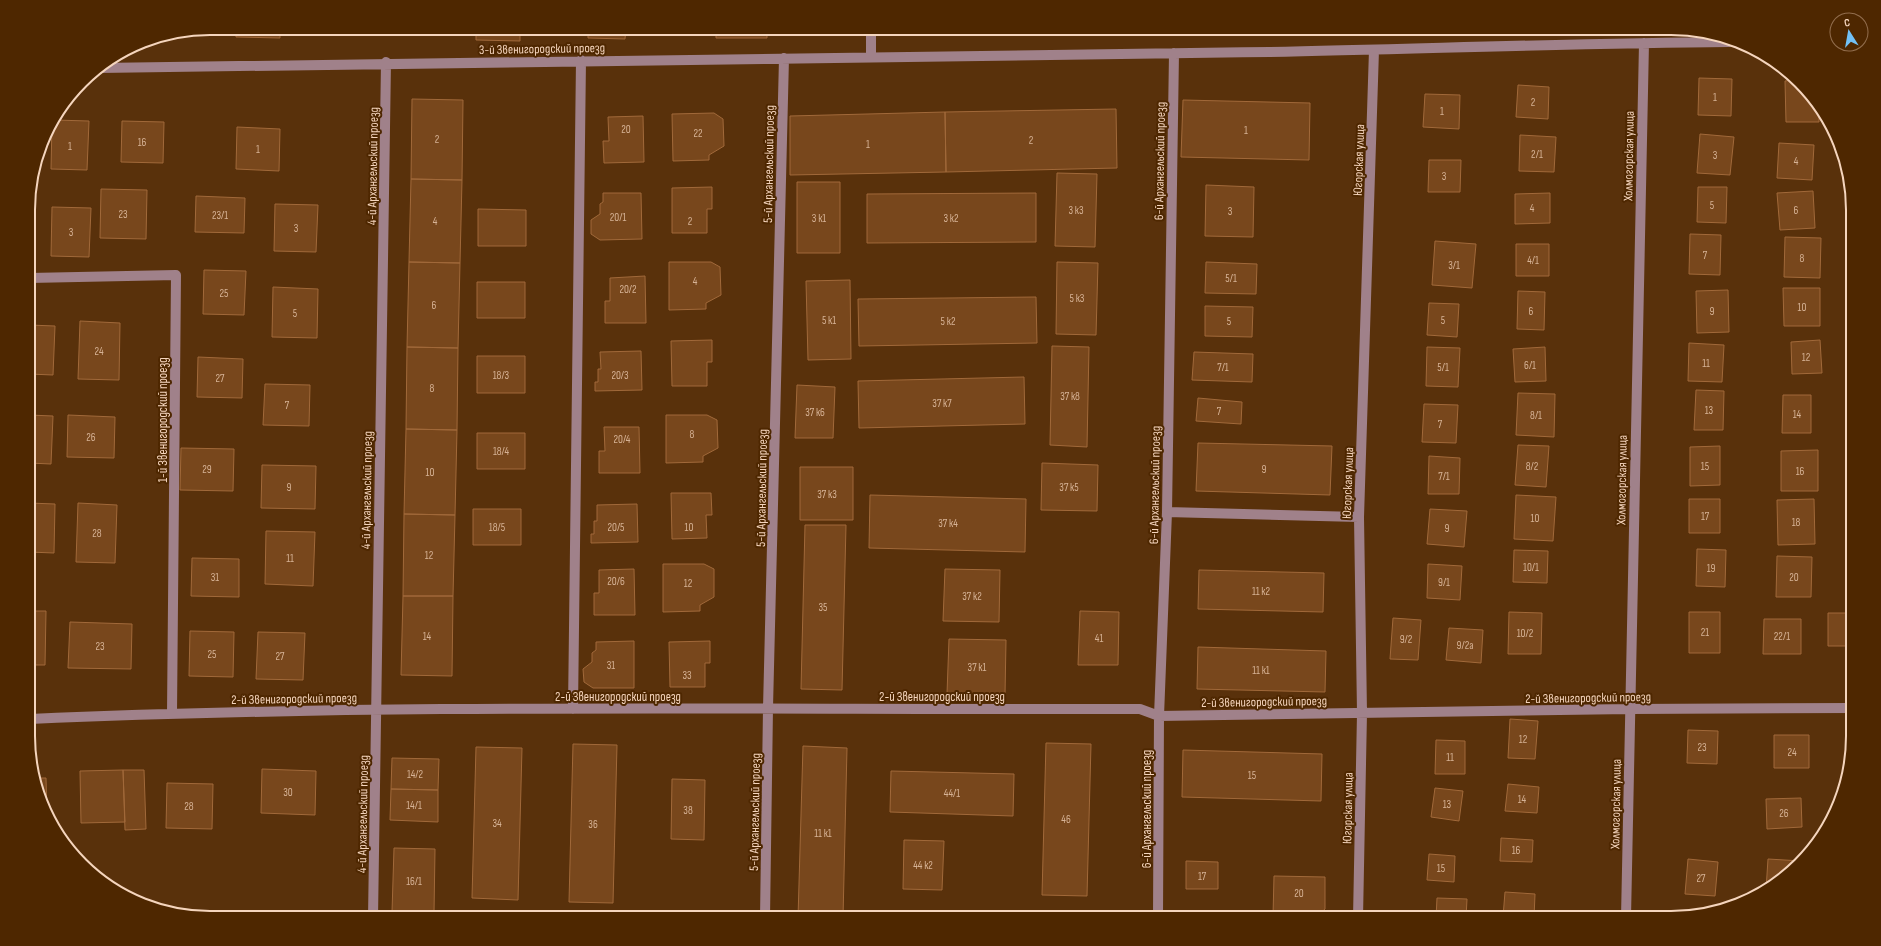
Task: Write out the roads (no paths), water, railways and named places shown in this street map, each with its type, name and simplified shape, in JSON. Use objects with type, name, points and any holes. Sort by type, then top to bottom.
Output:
[{"type":"street","points":[[871,35],[871,56]]},
{"type":"street","name":"3-й Звенигородский проезд","points":[[109,68],[386,62],[1374,50],[1644,42],[1720,42]]},
{"type":"street","name":"Холмогорская улица","points":[[1626,911],[1644,42]]},
{"type":"street","name":"Югорская улица","points":[[1358,911],[1362,713],[1359,517],[1374,50]]},
{"type":"street","name":"6-й Архангельский проезд","points":[[1158,911],[1159,716],[1167,512],[1174,53]]},
{"type":"street","name":"5-й Архангельский проезд","points":[[765,911],[768,708],[784,58]]},
{"type":"street","points":[[573,709],[581,60]]},
{"type":"street","name":"4-й Архангельский проезд","points":[[373,911],[386,62]]},
{"type":"street","name":"1-й Звенигородский проезд","points":[[35,278],[176,275],[172,713]]},
{"type":"street","points":[[1167,512],[1359,517]]},
{"type":"street","name":"2-й Звенигородский проезд","points":[[35,719],[172,713],[376,710],[1140,708],[1159,716],[1630,709],[1846,708]]}]
